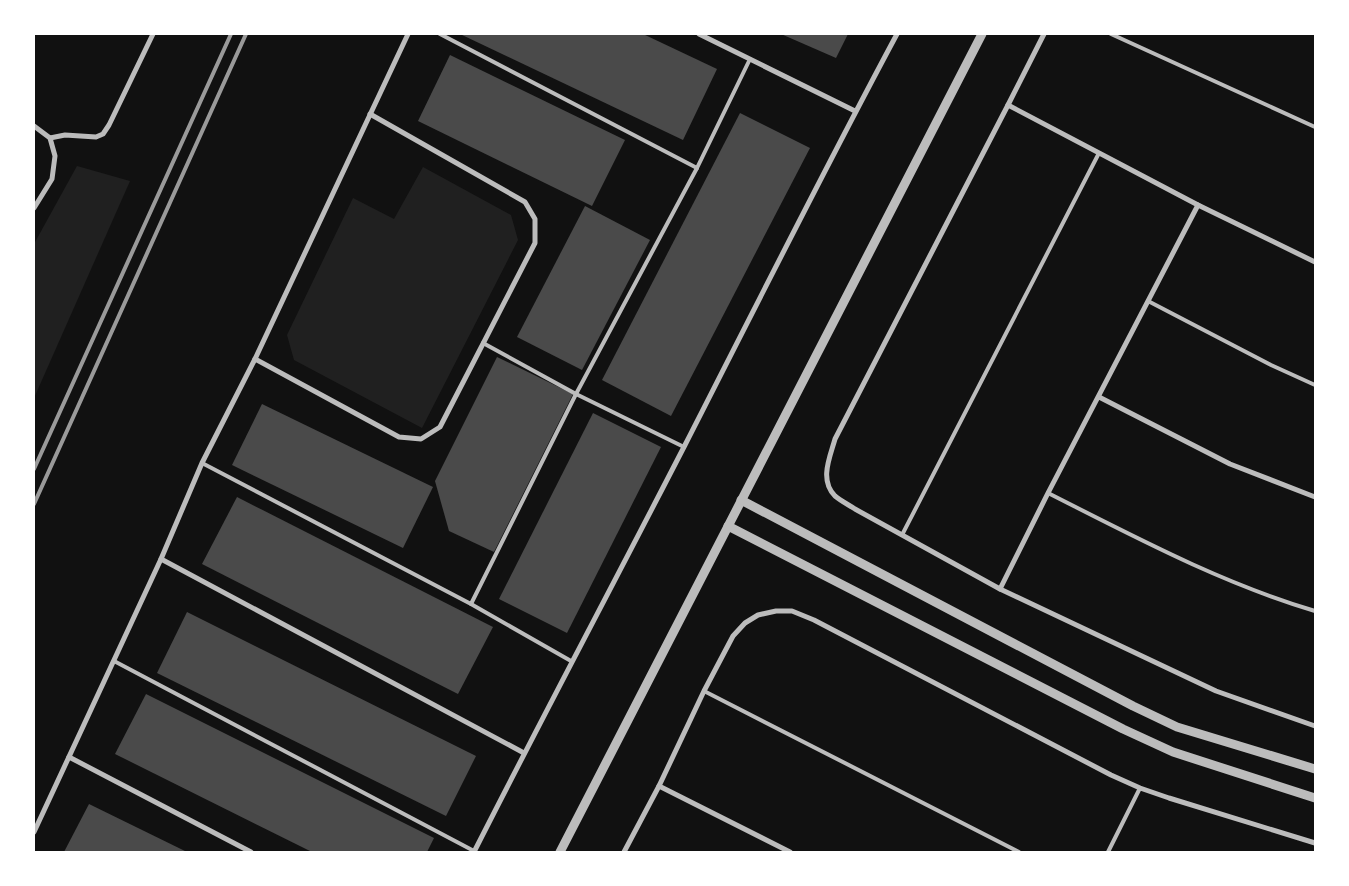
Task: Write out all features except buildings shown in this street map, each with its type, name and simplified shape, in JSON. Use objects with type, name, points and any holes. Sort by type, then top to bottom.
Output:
[{"type":"street","points":[[50,138],[65,135],[96,137],[103,134],[153,34]]},
{"type":"street","points":[[34,832],[161,559],[202,463],[255,359],[408,34]]},
{"type":"street","points":[[699,34],[855,111]]},
{"type":"street","points":[[474,852],[684,447],[855,111],[897,34]]},
{"type":"street","points":[[560,852],[982,34]]},
{"type":"street","points":[[1044,34],[835,439],[827,467],[828,485],[835,495],[855,509],[1000,589],[1216,691],[1315,726]]},
{"type":"street","points":[[1008,106],[1198,206],[1315,262]]},
{"type":"street","points":[[255,359],[399,437],[421,439],[440,427],[535,243],[535,220],[525,202],[370,114]]},
{"type":"street","points":[[34,126],[50,138],[55,156],[52,179],[34,208]]},
{"type":"street","points":[[1000,589],[1198,206]]},
{"type":"street","points":[[1099,397],[1230,464],[1315,497]]},
{"type":"street","points":[[741,500],[1133,706],[1177,727],[1315,769]]},
{"type":"street","points":[[728,526],[1123,729],[1173,752],[1315,798]]},
{"type":"street","points":[[161,559],[524,753]]},
{"type":"street","points":[[624,852],[659,786],[704,691],[733,636],[745,623],[758,615],[776,611],[792,611],[814,620],[1111,775],[1140,788],[1315,843]]},
{"type":"street","points":[[69,757],[252,852]]},
{"type":"street","points":[[659,786],[790,852]]},
{"type":"lane","points":[[440,34],[697,168]]},
{"type":"lane","points":[[1111,34],[1315,127]]},
{"type":"lane","points":[[471,604],[576,394],[697,168],[750,59]]},
{"type":"lane","points":[[902,535],[1099,153]]},
{"type":"lane","points":[[1148,301],[1271,365],[1315,385]]},
{"type":"lane","points":[[483,343],[576,394],[684,447]]},
{"type":"lane","points":[[202,463],[471,604],[571,662]]},
{"type":"lane","points":[[1048,493],[1201,569],[1280,600],[1315,611]]},
{"type":"lane","points":[[114,661],[474,852]]},
{"type":"lane","points":[[704,691],[1019,852]]},
{"type":"lane","points":[[1108,852],[1140,788]]},
{"type":"shaded area","points":[[77,166],[130,181],[34,398],[34,244]]},
{"type":"shaded area","points":[[423,167],[511,215],[518,240],[422,428],[294,360],[287,335],[353,198],[394,219]]},
{"type":"railway","points":[[34,469],[231,34]]},
{"type":"railway","points":[[34,504],[246,34]]}]
